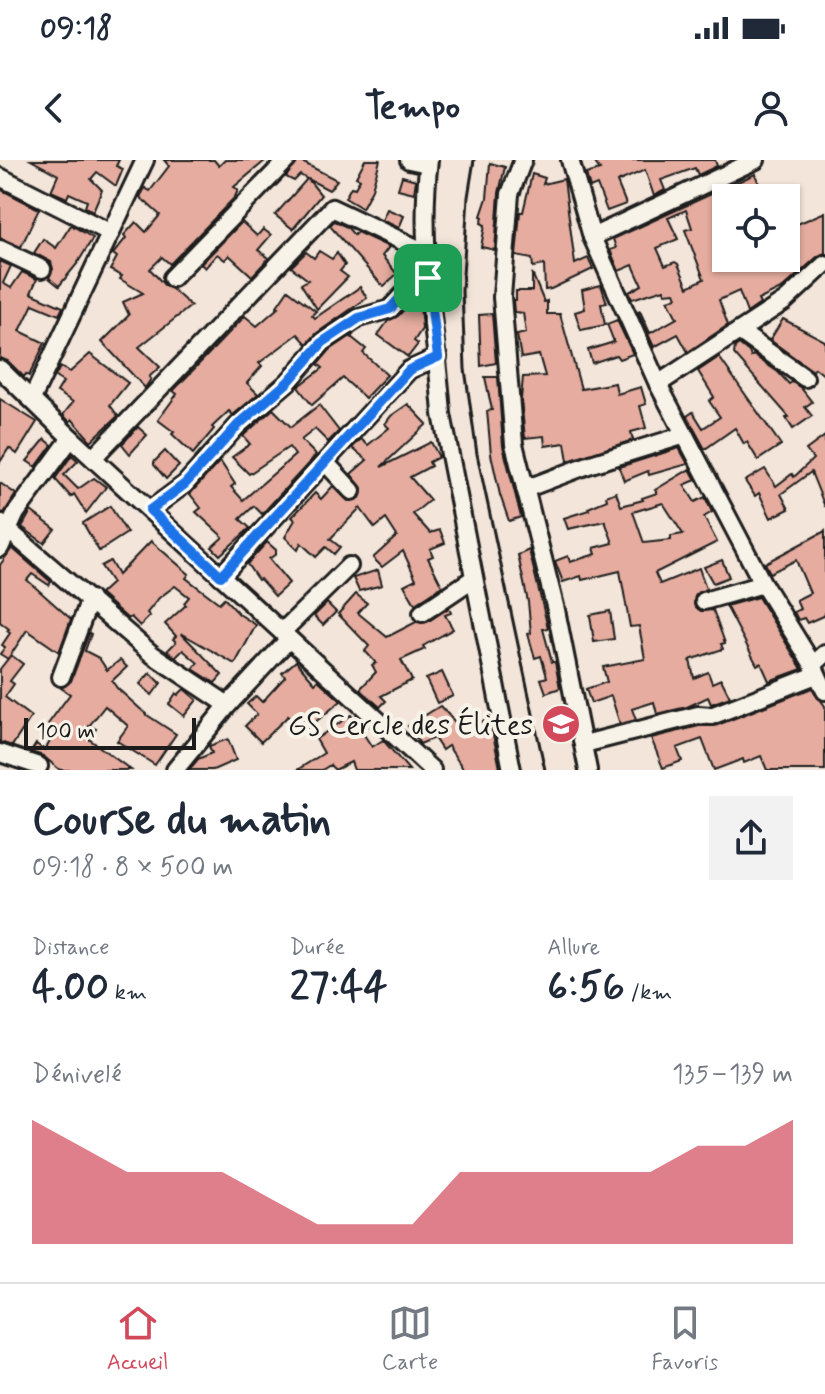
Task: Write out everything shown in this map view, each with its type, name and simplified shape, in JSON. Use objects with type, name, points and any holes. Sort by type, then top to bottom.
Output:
[{"type":"street","points":[[32,399],[145,160]]},
{"type":"street","points":[[172,278],[287,160]]},
{"type":"street","points":[[409,160],[428,162],[425,252],[442,414],[512,770]]},
{"type":"street","points":[[523,160],[510,194],[502,297],[514,444],[556,610],[588,770]]},
{"type":"street","points":[[570,160],[592,237],[658,384],[763,584],[818,665],[825,691]]},
{"type":"street","points":[[592,237],[756,160]]},
{"type":"street","points":[[0,177],[111,233]]},
{"type":"street","points":[[93,458],[332,208],[425,252]]},
{"type":"street","points":[[0,249],[42,269]]},
{"type":"street","points":[[658,384],[785,301],[825,264]]},
{"type":"street","points":[[150,510],[185,484],[238,425],[288,382],[323,342],[359,318],[390,309],[417,280],[428,278]]},
{"type":"street","points":[[739,331],[805,378]]},
{"type":"street","points":[[221,576],[409,370],[438,357]]},
{"type":"street","points":[[0,369],[432,770]]},
{"type":"street","points":[[525,489],[591,464],[685,435]]},
{"type":"street","points":[[0,548],[4,526],[71,438]]},
{"type":"street","points":[[326,463],[352,491]]},
{"type":"street","points":[[4,526],[153,655],[228,705]]},
{"type":"street","points":[[175,770],[286,635],[349,566]]},
{"type":"street","points":[[422,613],[474,578]]},
{"type":"street","points":[[704,601],[763,584]]},
{"type":"street","points":[[61,677],[90,599]]},
{"type":"street","points":[[584,744],[698,715],[711,716],[818,665]]},
{"type":"street","points":[[0,753],[39,766]]},
{"type":"building","points":[[31,160],[119,160],[116,166],[123,169],[116,186],[97,172],[91,179],[102,190],[93,211],[85,207],[87,201],[69,193],[67,198],[51,191],[58,175]]},
{"type":"building","points":[[164,160],[214,160],[219,166],[225,160],[266,160],[234,187],[238,190],[235,197],[170,264],[162,257],[150,269],[165,286],[191,306],[139,347],[160,367],[149,377],[151,379],[145,388],[102,342],[129,315],[123,302],[143,293],[110,270],[117,257],[113,254],[126,238],[124,235],[136,222],[146,232],[160,215],[140,197],[145,188],[150,191],[169,166]]},
{"type":"building","points":[[298,160],[337,180],[329,190],[308,179],[321,195],[293,229],[275,215],[307,179],[300,175],[294,181],[286,177]]},
{"type":"building","points":[[365,160],[380,160],[372,189],[362,208],[345,198],[360,179],[356,177]]},
{"type":"building","points":[[593,160],[715,160],[717,166],[698,175],[695,168],[661,180],[665,190],[654,196],[645,170],[617,182],[626,204],[607,211],[597,185],[590,188],[586,174],[600,170]]},
{"type":"building","points":[[490,163],[505,167],[499,193],[495,250],[481,247],[485,225],[481,223],[481,216],[487,198]]},
{"type":"building","points":[[532,174],[545,178],[543,184],[564,179],[575,264],[588,258],[593,269],[545,290],[544,265],[533,267],[532,259],[516,256],[520,212],[523,212]]},
{"type":"building","points":[[755,174],[759,184],[733,184]]},
{"type":"building","points":[[402,176],[416,180],[414,193],[398,189]]},
{"type":"building","points":[[0,189],[39,209],[21,247],[0,238]]},
{"type":"building","points":[[712,194],[712,272],[800,272],[800,223],[825,212],[825,253],[783,288],[758,300],[760,304],[747,313],[739,291],[719,300],[728,325],[688,352],[678,334],[654,347],[638,312],[650,333],[677,318],[668,300],[677,297],[675,292],[665,293],[664,289],[632,299],[629,292],[642,285],[633,265],[619,271],[610,250],[616,248],[613,239]],"holes":[[[686,210],[692,228],[685,230],[704,279],[688,287],[678,264],[675,262],[665,266],[657,248],[678,239],[668,218]]]},
{"type":"building","points":[[387,209],[404,216],[399,228],[382,220]]},
{"type":"building","points":[[334,221],[347,227],[354,235],[357,232],[389,247],[382,256],[397,274],[384,286],[380,283],[330,226]]},
{"type":"building","points":[[242,222],[257,236],[263,229],[271,235],[258,250],[269,258],[252,276],[229,255],[225,260],[217,254],[205,268],[201,264]]},
{"type":"building","points":[[71,225],[93,238],[59,286],[49,278],[53,269],[51,262],[34,253],[43,239],[56,248]]},
{"type":"building","points":[[319,251],[332,259],[337,253],[345,265],[340,271],[348,277],[317,309],[301,284],[308,280],[291,267],[306,252],[314,258]]},
{"type":"building","points":[[0,261],[11,266],[3,283],[11,288],[22,272],[37,279],[31,293],[63,307],[59,315],[33,304],[20,331],[45,343],[29,376],[26,374],[24,377],[8,361],[0,358]]},
{"type":"building","points":[[532,273],[544,302],[547,301],[547,314],[560,314],[581,389],[615,383],[617,394],[641,387],[646,404],[640,406],[646,428],[631,432],[633,440],[568,461],[565,443],[545,446],[544,436],[525,438],[521,399],[523,377],[545,376],[539,355],[521,358],[517,335],[526,333],[523,313],[514,312],[513,300],[516,300],[516,291],[532,291]]},
{"type":"building","points":[[601,285],[607,303],[601,304],[605,325],[581,330],[575,312],[585,309],[582,290]]},
{"type":"building","points":[[360,287],[367,298],[317,333],[307,344],[298,334],[259,363],[262,366],[247,383],[258,394],[233,415],[229,411],[212,427],[214,429],[193,454],[172,434],[174,432],[158,420],[177,394],[173,391],[245,316],[257,326],[279,307],[288,290],[316,311],[312,315],[315,318]]},
{"type":"building","points":[[419,294],[422,329],[414,341],[418,344],[408,357],[378,335],[388,321],[398,316]]},
{"type":"building","points":[[492,314],[496,363],[481,366],[479,315]]},
{"type":"building","points":[[783,319],[825,341],[825,376],[770,340]]},
{"type":"building","points":[[617,320],[633,354],[619,359],[616,355],[592,363],[588,350],[614,342],[607,324]]},
{"type":"building","points":[[354,334],[351,337],[366,349],[363,353],[387,375],[365,398],[343,378],[312,405],[298,387],[323,368],[318,364],[330,350]]},
{"type":"building","points":[[739,344],[751,357],[753,355],[778,372],[789,384],[792,382],[801,388],[812,402],[805,407],[812,416],[793,429],[786,418],[789,417],[734,354]]},
{"type":"building","points":[[90,354],[128,383],[110,405],[118,416],[91,441],[72,419],[70,422],[63,415],[73,402],[57,392],[63,382],[55,377],[60,367],[70,372]]},
{"type":"building","points":[[719,357],[781,445],[758,460],[735,428],[705,449],[687,416],[693,412],[703,428],[720,417],[709,401],[714,397],[698,371]]},
{"type":"building","points":[[485,377],[498,377],[503,446],[521,517],[509,521],[491,454],[487,411],[492,410]]},
{"type":"building","points":[[0,399],[37,422],[17,454],[9,448],[0,462]]},
{"type":"building","points":[[408,404],[427,424],[381,467],[431,442],[439,457],[429,462],[431,466],[410,477],[430,500],[413,514],[430,533],[440,530],[445,543],[430,549],[433,556],[428,558],[442,586],[415,604],[404,585],[416,579],[403,551],[382,567],[373,558],[397,536],[386,519],[375,528],[360,508],[330,539],[340,547],[334,554],[326,547],[316,557],[301,543],[298,550],[285,537],[295,520],[292,517],[315,493],[321,499],[333,486],[348,501],[360,498],[362,488],[351,474],[367,460],[352,448],[361,439],[368,445],[389,428],[385,424],[391,416]]},
{"type":"building","points":[[319,405],[339,431],[328,442],[315,429],[301,440],[316,455],[262,514],[254,506],[240,519],[250,528],[220,555],[212,547],[223,537],[196,512],[201,508],[190,494],[220,461],[235,484],[231,487],[243,500],[295,455],[289,447],[249,474],[232,457],[250,444],[243,436],[273,409],[291,427]]},
{"type":"building","points":[[138,427],[147,435],[130,454],[122,444]]},
{"type":"building","points":[[825,436],[825,507],[811,472],[781,494],[789,509],[771,518],[759,493],[755,496],[745,481],[765,469],[776,486],[792,474],[794,477],[813,459],[806,450]]},
{"type":"building","points":[[45,439],[52,445],[36,467],[27,461]]},
{"type":"building","points":[[679,448],[688,464],[649,475],[648,471],[624,481],[619,467]]},
{"type":"building","points":[[165,451],[179,466],[166,479],[154,465]]},
{"type":"building","points":[[72,455],[78,461],[64,475],[78,489],[94,478],[106,487],[86,513],[74,494],[71,497],[55,479]]},
{"type":"building","points":[[690,469],[696,480],[684,485],[695,502],[705,497],[712,512],[704,517],[717,542],[655,573],[660,584],[699,568],[706,589],[696,594],[694,605],[701,611],[713,610],[725,643],[721,644],[723,649],[690,660],[694,678],[708,672],[712,683],[721,679],[730,697],[711,704],[708,697],[687,707],[657,714],[654,702],[632,709],[636,720],[620,724],[611,696],[591,703],[586,689],[607,682],[603,667],[645,659],[639,626],[630,627],[620,571],[582,580],[581,576],[563,582],[555,561],[568,556],[570,562],[596,554],[594,548],[613,543],[605,521],[568,529],[564,518],[589,510],[616,492],[621,506],[643,500],[657,493],[655,490]],"holes":[[[663,503],[683,534],[671,536],[671,540],[644,543],[633,512]]]},
{"type":"building","points":[[0,483],[16,494],[4,513],[0,512]]},
{"type":"building","points":[[110,506],[127,533],[99,551],[83,523]]},
{"type":"building","points":[[31,511],[55,529],[44,543],[22,527]]},
{"type":"building","points":[[825,531],[825,615],[807,623],[804,618],[798,620],[794,612],[800,609],[796,600],[810,593],[796,560],[770,573],[765,563]]},
{"type":"building","points":[[151,541],[189,574],[186,578],[219,603],[224,598],[239,614],[256,625],[235,664],[181,633],[222,675],[215,683],[193,669],[198,663],[183,650],[176,657],[167,651],[176,642],[173,639],[176,636],[165,624],[186,605],[184,603],[189,597],[175,586],[159,598],[147,613],[150,616],[140,626],[100,594],[112,583],[101,566],[110,561],[118,575]]},
{"type":"building","points":[[267,542],[276,550],[276,554],[269,559],[289,583],[275,596],[247,564]]},
{"type":"building","points":[[12,548],[51,582],[49,585],[32,574],[27,580],[71,619],[59,652],[27,630],[8,659],[0,654],[10,633],[0,622],[0,565]]},
{"type":"building","points":[[529,550],[548,628],[543,629],[560,688],[546,693],[541,679],[547,677],[541,656],[535,658],[528,634],[531,633],[528,602],[518,555]]},
{"type":"building","points":[[722,560],[729,577],[713,583],[704,567]]},
{"type":"building","points":[[378,570],[382,585],[359,591],[353,578]]},
{"type":"building","points":[[356,594],[367,603],[358,613],[387,637],[416,622],[427,622],[449,608],[451,613],[445,615],[453,629],[423,646],[425,649],[401,660],[412,680],[381,696],[386,701],[380,707],[360,689],[376,672],[372,665],[376,663],[365,651],[369,646],[338,614]]},
{"type":"building","points":[[758,597],[802,669],[769,681],[761,663],[757,665],[726,606]]},
{"type":"building","points":[[327,603],[336,612],[323,625],[314,616]]},
{"type":"building","points":[[610,611],[614,639],[594,642],[590,615]]},
{"type":"building","points":[[89,633],[85,651],[99,658],[107,670],[120,660],[127,667],[112,681],[117,688],[147,715],[176,734],[155,765],[117,741],[128,726],[105,706],[89,726],[96,729],[89,739],[131,770],[60,770],[43,756],[31,752],[36,744],[45,750],[56,731],[48,724],[70,694],[61,688],[71,681]]},
{"type":"building","points":[[11,655],[23,664],[10,681],[14,684],[5,697],[31,717],[12,746],[0,742],[0,669]]},
{"type":"building","points":[[296,661],[315,683],[318,680],[341,701],[308,728],[300,716],[294,722],[288,716],[261,742],[245,726],[257,714],[247,704],[256,696],[262,702],[285,677],[282,673]]},
{"type":"building","points":[[442,672],[453,696],[437,703],[426,679]]},
{"type":"building","points":[[150,673],[161,683],[152,695],[140,684]]},
{"type":"building","points":[[812,688],[825,706],[825,770],[767,770],[761,756],[714,770],[702,739],[677,748],[682,761],[663,768],[651,738],[699,726],[715,726]]},
{"type":"building","points":[[184,689],[197,700],[184,716],[169,704],[176,693],[178,695]]},
{"type":"building","points":[[440,706],[457,724],[476,718],[479,722],[490,720],[500,768],[464,770],[448,746],[442,750],[434,738],[420,744],[408,726]]},
{"type":"building","points":[[351,715],[372,747],[383,740],[409,770],[354,770],[351,762],[335,770],[330,765],[322,770],[297,770],[324,753],[316,739]]},
{"type":"building","points":[[228,739],[236,760],[213,770],[189,770],[198,759],[212,753],[209,746]]},
{"type":"railway","points":[[474,160],[468,197],[462,291],[465,369],[477,454],[545,770]]},
{"type":"place","name":"GS Cercle des Élites","points":[[561,724]]},
{"type":"route","points":[[428,278],[438,357],[409,370],[221,576],[150,510],[185,484],[238,425],[288,382],[323,342],[359,318],[390,309],[417,280],[428,278]]}]
